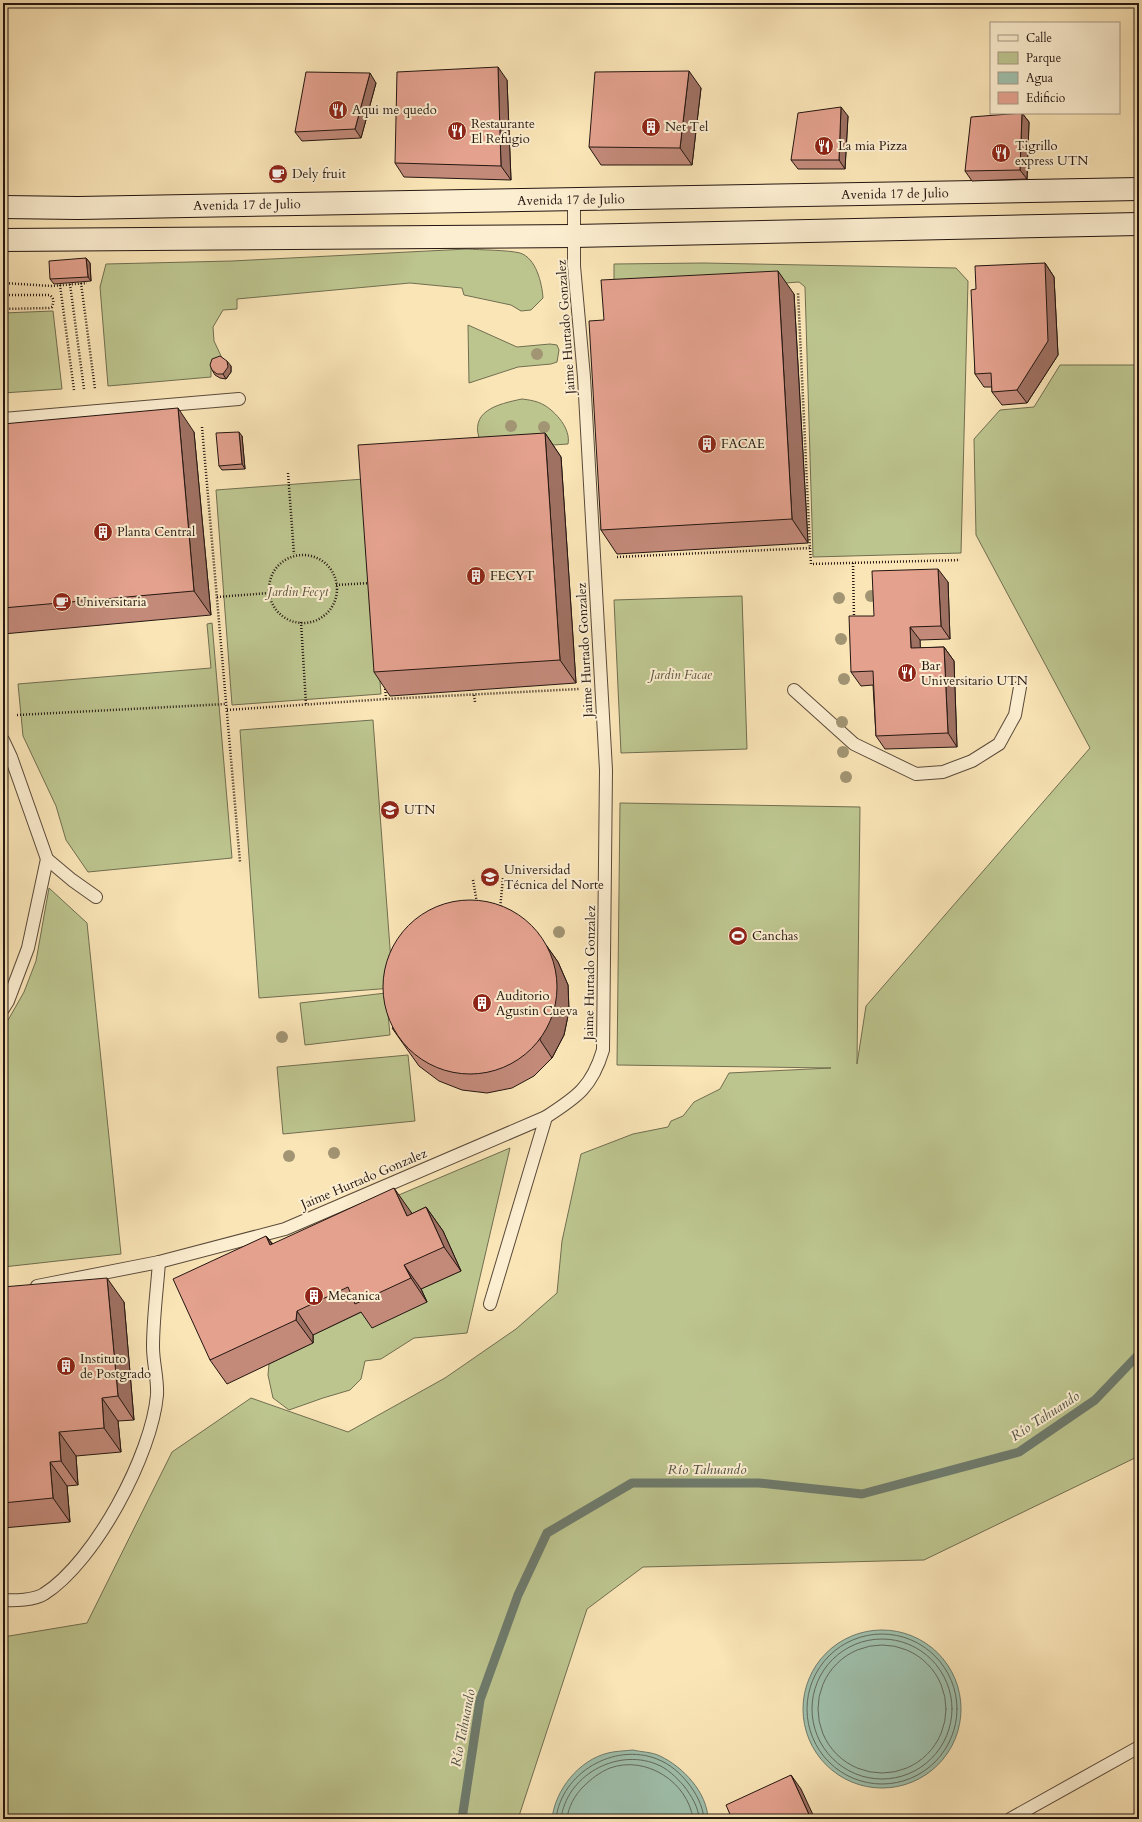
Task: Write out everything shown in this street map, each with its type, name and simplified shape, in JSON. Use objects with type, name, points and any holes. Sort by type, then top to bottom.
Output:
[{"type":"main road","name":"Avenida 17 de Julio","points":[[3,207],[78,208],[1139,189]]},
{"type":"main road","points":[[3,240],[574,236],[1139,224]]},
{"type":"lane","name":"Jaime Hurtado Gonzalez","points":[[25,1288],[159,1262],[285,1228],[546,1117],[583,1090],[597,1070],[603,1050],[606,770],[584,377],[574,266],[574,200]]},
{"type":"lane","points":[[3,419],[239,399]]},
{"type":"lane","points":[[794,690],[854,744],[916,774],[943,772],[972,761],[999,744],[1014,715],[1020,687]]},
{"type":"lane","points":[[3,740],[11,757],[47,859],[72,880],[96,897]]},
{"type":"lane","points":[[3,1009],[8,1001],[28,948],[47,859]]},
{"type":"lane","points":[[490,1304],[546,1117]]},
{"type":"lane","points":[[3,1600],[16,1601],[44,1594],[80,1562],[125,1491],[146,1446],[157,1395],[153,1347],[159,1262]]},
{"type":"lane","points":[[1010,1819],[1139,1747]]},
{"type":"path","points":[[75,277],[75,284]]},
{"type":"path","points":[[3,283],[60,285],[87,283]]},
{"type":"path","points":[[81,283],[95,391]]},
{"type":"path","points":[[70,284],[85,391]]},
{"type":"path","points":[[60,285],[74,392]]},
{"type":"path","points":[[798,292],[811,564],[960,560]]},
{"type":"path","points":[[3,295],[50,295],[54,302],[49,308],[3,309]]},
{"type":"path","points":[[202,427],[240,862]]},
{"type":"path","points":[[288,473],[294,554]]},
{"type":"path","points":[[614,558],[810,548]]},
{"type":"path","points":[[294,554],[313,556],[323,561],[331,570],[336,580],[336,585],[337,591],[334,602],[328,612],[319,619],[309,622],[287,620],[278,612],[272,603],[269,592],[269,581],[274,570],[281,562],[294,554]]},
{"type":"path","points":[[853,563],[855,626]]},
{"type":"path","points":[[336,585],[371,582]]},
{"type":"path","points":[[217,596],[269,592]]},
{"type":"path","points":[[301,622],[306,704]]},
{"type":"path","points":[[385,684],[386,699]]},
{"type":"path","points":[[226,710],[386,699],[583,689]]},
{"type":"path","points":[[474,694],[475,702]]},
{"type":"path","points":[[18,715],[226,704]]},
{"type":"path","points":[[500,911],[503,878]]},
{"type":"path","points":[[473,880],[479,910]]},
{"type":"green space","points":[[467,249],[509,251],[526,256],[534,265],[540,278],[543,298],[531,310],[521,311],[511,305],[464,295],[462,288],[410,283],[237,299],[237,309],[223,310],[213,327],[214,341],[222,358],[211,365],[211,377],[108,386],[100,287],[106,264],[232,261]]},
{"type":"green space","points":[[704,263],[956,268],[968,281],[961,553],[813,557],[805,287],[799,282],[614,296],[614,264]]},
{"type":"green space","points":[[53,311],[62,389],[3,393],[3,313]]},
{"type":"green space","points":[[468,325],[517,347],[550,344],[557,345],[559,350],[557,362],[551,364],[518,367],[469,383]]},
{"type":"green space","points":[[1060,365],[1139,365],[1139,1456],[924,1560],[643,1567],[587,1609],[518,1819],[3,1819],[3,1637],[87,1623],[172,1452],[251,1398],[348,1432],[445,1378],[516,1329],[557,1293],[562,1241],[581,1154],[633,1134],[668,1127],[671,1121],[683,1116],[694,1102],[720,1089],[729,1073],[831,1068],[617,1065],[620,803],[860,807],[857,1064],[866,1006],[1090,748],[976,535],[974,439],[1000,410],[1034,407]]},
{"type":"green space","points":[[522,399],[531,400],[544,405],[558,416],[565,427],[568,444],[493,449],[481,443],[478,432],[478,423],[481,416],[487,411],[504,403]]},
{"type":"green space","name":"Jardin Fecyt","points":[[364,479],[381,694],[232,705],[216,490]]},
{"type":"green space","name":"Jardin Facae","points":[[742,596],[747,749],[621,753],[614,600]]},
{"type":"green space","points":[[212,623],[232,858],[88,872],[66,840],[56,806],[23,736],[18,684],[211,668],[207,624]]},
{"type":"green space","points":[[373,720],[393,988],[259,998],[240,730]]},
{"type":"green space","points":[[49,888],[87,923],[121,1254],[3,1267],[3,1029],[24,992],[36,961]]},
{"type":"green space","points":[[386,993],[390,1035],[305,1045],[300,1003]]},
{"type":"green space","points":[[408,1055],[415,1121],[283,1134],[277,1067]]},
{"type":"green space","points":[[510,1148],[467,1333],[414,1338],[381,1359],[365,1361],[361,1379],[350,1390],[289,1410],[273,1398],[268,1375],[269,1364],[313,1343],[313,1335],[364,1311],[427,1302],[421,1289],[461,1271],[278,1246]]},
{"type":"water","points":[[890,1630],[905,1633],[919,1639],[938,1653],[948,1665],[958,1686],[961,1709],[958,1732],[948,1753],[938,1765],[926,1775],[905,1785],[890,1788],[874,1788],[859,1785],[838,1775],[826,1765],[816,1753],[806,1732],[804,1724],[803,1701],[806,1686],[816,1665],[826,1653],[838,1643],[859,1633],[867,1631]]},
{"type":"water","points":[[633,1750],[660,1756],[669,1761],[685,1774],[698,1790],[703,1799],[707,1809],[708,1819],[552,1819],[554,1808],[563,1787],[578,1769],[587,1762],[611,1752]]},
{"type":"building","name":"Restaurante El Refugio","points":[[498,67],[501,166],[395,163],[397,72]]},
{"type":"building","name":"Net Tel","points":[[689,71],[680,148],[589,147],[595,72]]},
{"type":"building","name":"Aqui me quedo","points":[[306,72],[370,73],[355,129],[295,132]]},
{"type":"building","name":"La mia Pizza","points":[[841,107],[839,160],[791,160],[798,113]]},
{"type":"building","name":"Tigrillo express UTN","points":[[1022,114],[1020,170],[965,171],[971,117]]},
{"type":"building","points":[[86,258],[88,277],[50,279],[49,261]]},
{"type":"building","points":[[1045,263],[1048,341],[1017,390],[992,392],[991,373],[975,374],[971,290],[976,289],[975,266]]},
{"type":"building","name":"FACAE","points":[[778,271],[792,519],[601,530],[589,321],[604,320],[601,280]]},
{"type":"building","points":[[220,356],[227,361],[228,367],[223,374],[217,374],[212,370],[210,365],[212,359]]},
{"type":"building","name":"Planta Central","points":[[178,408],[194,591],[3,608],[3,424]]},
{"type":"building","points":[[239,432],[242,464],[219,466],[216,433]]},
{"type":"building","name":"FECYT","points":[[545,433],[560,660],[374,672],[358,445]]},
{"type":"building","name":"Bar Universitario UTN","points":[[938,569],[941,626],[910,627],[911,648],[944,647],[948,733],[876,736],[873,671],[851,672],[849,616],[874,616],[872,571]]},
{"type":"building","name":"Auditorio Agustin Cueva","points":[[479,900],[503,906],[518,914],[532,925],[543,939],[551,954],[556,970],[556,1004],[551,1020],[543,1035],[532,1049],[518,1060],[503,1068],[487,1073],[461,1074],[437,1068],[422,1060],[408,1049],[397,1035],[389,1020],[384,1004],[383,978],[389,954],[397,939],[408,925],[422,914],[437,906],[453,901]]},
{"type":"building","name":"Mecanica","points":[[394,1188],[407,1216],[426,1207],[444,1247],[404,1265],[411,1278],[355,1304],[348,1287],[297,1311],[296,1320],[210,1360],[173,1279],[266,1236],[270,1245]]},
{"type":"building","name":"Instituto de Postgrado","points":[[107,1278],[118,1396],[102,1398],[104,1428],[59,1432],[61,1461],[50,1462],[53,1498],[3,1503],[3,1287]]},
{"type":"building","points":[[791,1775],[811,1819],[732,1819],[726,1805]]},
{"type":"waterway","name":"Río Tahuando","points":[[462,1819],[480,1700],[518,1595],[547,1533],[632,1483],[759,1483],[862,1494],[1019,1452],[1095,1400],[1139,1354]]},
{"type":"place","name":"Aqui me quedo","points":[[338,110]]},
{"type":"place","name":"Net Tel","points":[[651,127]]},
{"type":"place","name":"Restaurante El Refugio","points":[[457,131]]},
{"type":"place","name":"La mia Pizza","points":[[824,146]]},
{"type":"place","name":"Tigrillo express UTN","points":[[1001,153]]},
{"type":"place","name":"Dely fruit","points":[[278,174]]},
{"type":"place","name":"FACAE","points":[[707,444]]},
{"type":"place","name":"Planta Central","points":[[103,532]]},
{"type":"place","name":"FECYT","points":[[476,576]]},
{"type":"place","name":"Universitaria","points":[[62,602]]},
{"type":"place","name":"Bar Universitario UTN","points":[[907,673]]},
{"type":"place","name":"UTN","points":[[390,810]]},
{"type":"place","name":"Universidad Técnica del Norte","points":[[490,877]]},
{"type":"place","name":"Canchas","points":[[738,936]]},
{"type":"place","name":"Auditorio Agustin Cueva","points":[[482,1003]]},
{"type":"place","name":"Mecanica","points":[[314,1296]]},
{"type":"place","name":"Instituto de Postgrado","points":[[66,1366]]}]
